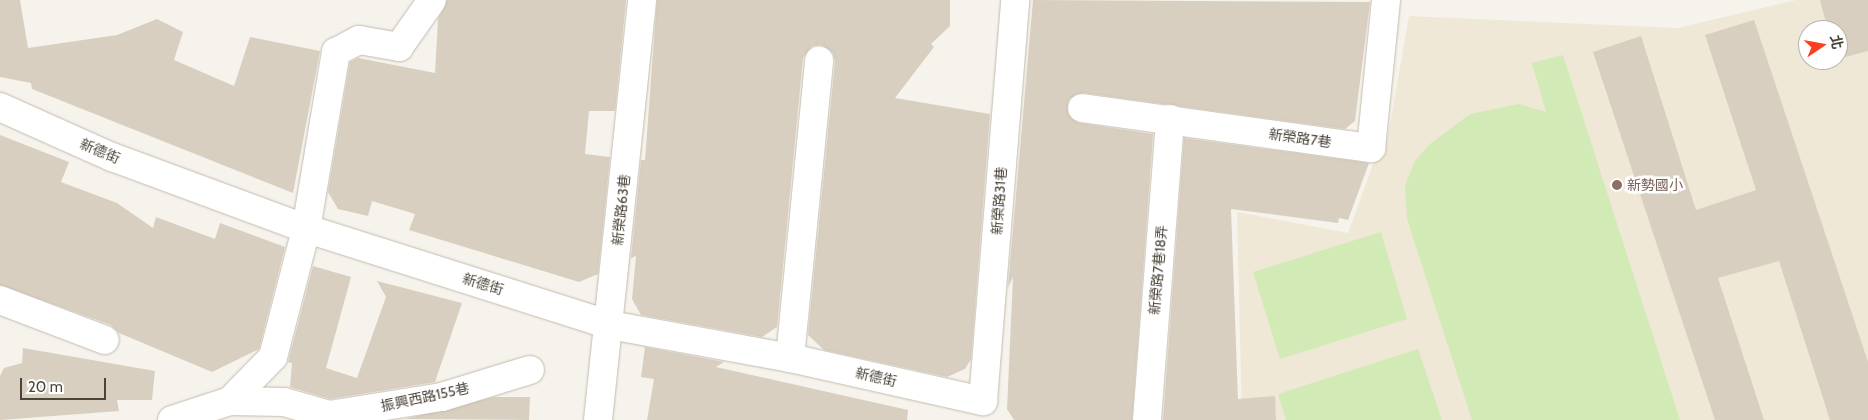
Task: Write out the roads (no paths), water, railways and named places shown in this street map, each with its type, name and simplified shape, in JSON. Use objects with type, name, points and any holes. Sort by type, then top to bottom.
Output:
[{"type":"lane","points":[[230,401],[273,357],[306,229],[336,52],[359,40],[399,47],[432,0]]},
{"type":"lane","name":"新榮路63巷","points":[[598,420],[610,325],[642,0]]},
{"type":"lane","name":"新榮路31巷","points":[[988,411],[1015,0]]},
{"type":"lane","name":"新榮路7巷","points":[[1082,108],[1371,148],[1386,0]]},
{"type":"lane","points":[[790,358],[819,60]]},
{"type":"lane","name":"新德街","points":[[0,107],[112,157],[306,229],[610,325],[790,358],[988,411]]},
{"type":"lane","name":"新榮路7巷18弄","points":[[1146,420],[1170,119]]},
{"type":"lane","points":[[0,300],[106,340]]},
{"type":"lane","name":"振興西路155巷","points":[[172,420],[230,401],[284,402],[329,415],[442,397],[530,370]]},
{"type":"place","name":"新勢國小","points":[[1617,185]]}]
